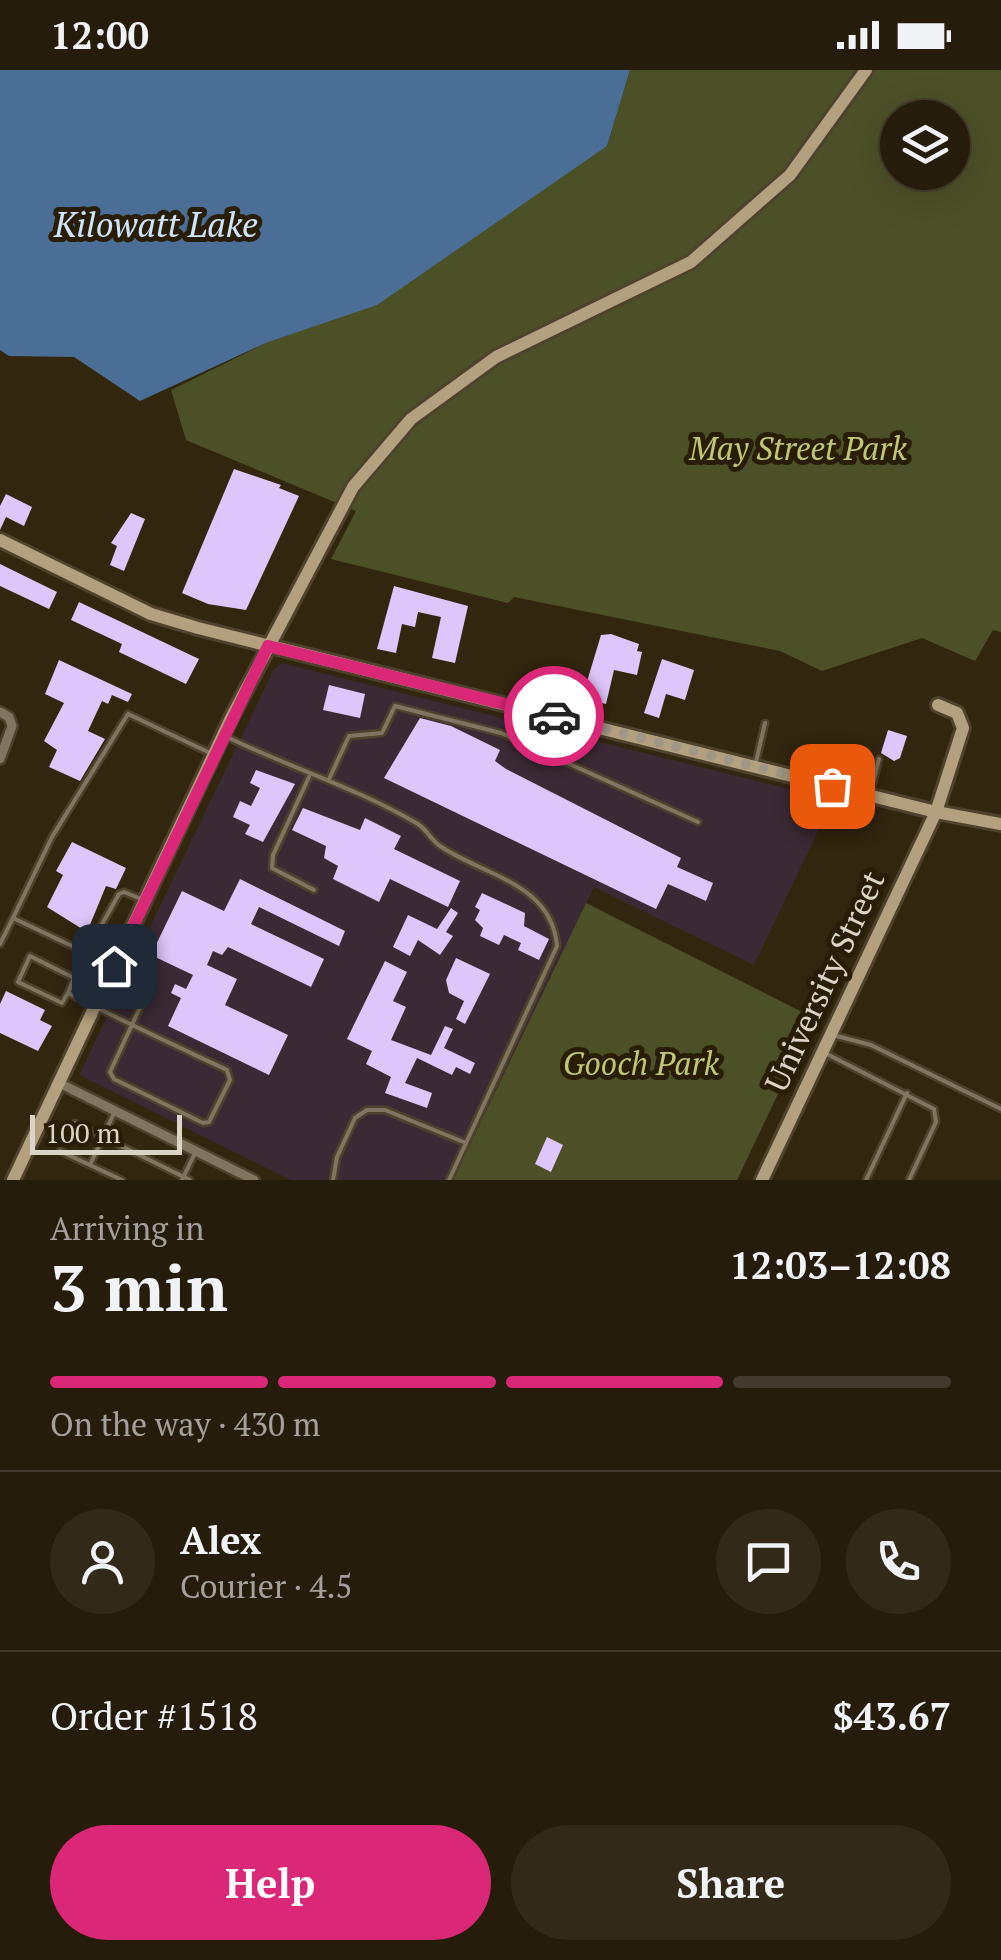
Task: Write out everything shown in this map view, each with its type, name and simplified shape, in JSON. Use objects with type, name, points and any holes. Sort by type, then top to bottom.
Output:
[{"type":"main road","points":[[12,1180],[223,735],[353,487],[411,418],[496,357],[691,262],[790,175],[866,70]]},
{"type":"main road","points":[[0,540],[151,614],[870,796],[1001,824]]},
{"type":"main road","name":"University Street","points":[[762,1180],[936,812],[963,728],[957,713],[938,705]]},
{"type":"street","points":[[0,759],[12,726],[5,715]]},
{"type":"street","points":[[58,1084],[254,1180]]},
{"type":"lane","points":[[328,780],[349,736],[382,733],[395,706],[501,733],[698,822]]},
{"type":"lane","points":[[0,944],[52,837],[128,714],[214,755]]},
{"type":"lane","points":[[756,766],[764,723]]},
{"type":"lane","points":[[223,735],[422,826],[437,845],[518,885],[556,928],[558,946],[448,1180]]},
{"type":"lane","points":[[870,796],[879,759]]},
{"type":"lane","points":[[309,776],[272,855],[272,868],[314,890]]},
{"type":"lane","points":[[87,952],[119,894],[124,892],[145,901]]},
{"type":"lane","points":[[14,918],[114,966]]},
{"type":"lane","points":[[30,956],[74,978],[68,993],[62,1003],[18,982],[30,956]]},
{"type":"lane","points":[[68,993],[132,1025],[227,1070],[230,1080],[209,1122],[203,1124],[114,1079],[110,1072],[132,1025],[150,986]]},
{"type":"lane","points":[[828,1034],[871,1045],[1001,1110]]},
{"type":"lane","points":[[820,1051],[930,1104],[938,1115],[909,1180]]},
{"type":"lane","points":[[866,1180],[907,1093]]},
{"type":"lane","points":[[333,1180],[337,1157],[356,1118],[367,1110],[385,1110],[466,1143]]},
{"type":"lane","points":[[90,1165],[116,1112]]},
{"type":"lane","points":[[75,1122],[185,1179],[196,1151]]},
{"type":"lane","points":[[60,1151],[122,1180]]},
{"type":"shaded area","points":[[282,663],[833,800],[754,965],[594,887],[453,1180],[291,1180],[79,1075],[274,669]]},
{"type":"green space","name":"May Street Park","points":[[630,70],[871,70],[870,78],[874,70],[1001,70],[1001,632],[993,630],[975,661],[922,638],[822,671],[780,651],[514,597],[508,603],[331,559],[356,511],[186,440],[171,390],[268,342],[607,146]]},
{"type":"green space","name":"Gooch Park","points":[[586,903],[814,1018],[737,1180],[453,1180]]},
{"type":"water","name":"Kilowatt Lake","points":[[0,70],[630,70],[607,146],[377,305],[268,342],[140,401],[74,357],[9,356],[0,350]]},
{"type":"building","points":[[234,469],[281,485],[279,488],[299,496],[246,610],[208,604],[182,593]]},
{"type":"building","points":[[6,494],[32,507],[24,526],[6,517],[0,530],[0,506]]},
{"type":"building","points":[[131,513],[145,519],[124,571],[110,565],[117,546],[111,543]]},
{"type":"building","points":[[0,564],[57,592],[49,609],[0,586]]},
{"type":"building","points":[[394,586],[468,606],[455,663],[432,658],[441,617],[418,612],[415,627],[402,624],[396,653],[377,649]]},
{"type":"building","points":[[79,602],[199,659],[186,684],[119,652],[122,644],[71,620]]},
{"type":"building","points":[[611,634],[639,644],[637,651],[642,652],[637,675],[614,670],[606,704],[582,698],[601,635]]},
{"type":"building","points":[[662,659],[694,670],[685,700],[666,694],[659,718],[644,713]]},
{"type":"building","points":[[59,660],[132,694],[128,702],[112,695],[108,704],[102,701],[88,731],[105,739],[80,781],[49,767],[57,750],[44,741],[64,703],[45,694]]},
{"type":"building","points":[[329,685],[365,694],[360,718],[323,710]]},
{"type":"building","points":[[420,718],[451,726],[500,750],[495,761],[506,769],[681,858],[677,867],[713,883],[706,901],[668,884],[656,909],[384,778]]},
{"type":"building","points":[[888,730],[907,736],[900,758],[894,761],[881,753]]},
{"type":"building","points":[[256,770],[295,784],[263,842],[245,834],[250,825],[233,817],[240,801],[251,806],[260,788],[250,783]]},
{"type":"building","points":[[303,808],[360,830],[365,818],[401,836],[394,849],[460,881],[448,907],[390,879],[379,902],[333,879],[338,866],[324,858],[326,846],[292,830]]},
{"type":"building","points":[[72,842],[126,868],[116,889],[106,886],[87,932],[47,907],[63,875],[56,871]]},
{"type":"building","points":[[240,879],[345,931],[339,946],[259,907],[251,924],[324,959],[311,987],[228,947],[222,955],[213,951],[207,965],[237,979],[225,1005],[288,1035],[269,1075],[168,1026],[181,998],[171,993],[175,984],[186,989],[193,975],[151,955],[182,891],[224,911]]},
{"type":"building","points":[[482,893],[525,913],[524,926],[549,939],[539,960],[518,950],[521,943],[504,935],[499,945],[480,936],[483,928],[475,920],[480,910],[475,907]]},
{"type":"building","points":[[451,908],[458,913],[446,932],[453,936],[440,955],[418,940],[410,956],[393,947],[408,915],[437,929]]},
{"type":"building","points":[[456,958],[490,974],[465,1024],[456,1019],[464,1001],[449,993],[446,980]]},
{"type":"building","points":[[385,961],[407,972],[393,1001],[406,1007],[391,1040],[431,1055],[445,1026],[453,1029],[444,1048],[475,1063],[470,1074],[456,1067],[452,1075],[417,1058],[405,1083],[432,1093],[427,1108],[385,1093],[391,1077],[366,1064],[372,1051],[347,1039]]},
{"type":"building","points":[[6,991],[45,1010],[40,1020],[52,1026],[38,1051],[0,1033],[0,1004]]},
{"type":"building","points":[[547,1137],[563,1145],[551,1172],[535,1164]]},
{"type":"way so far","points":[[554,716],[832,786]]},
{"type":"route","points":[[114,966],[268,646],[554,716]]}]
